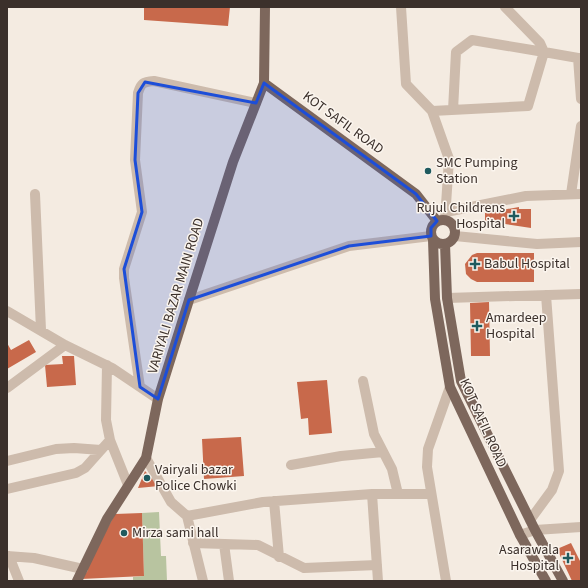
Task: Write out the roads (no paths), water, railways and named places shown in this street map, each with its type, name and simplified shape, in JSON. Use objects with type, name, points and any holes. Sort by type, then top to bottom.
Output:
[{"type":"main road","name":"VARIYALI BAZAR MAIN ROAD","points":[[77,581],[107,518],[146,458],[158,400],[189,300],[233,162],[264,83],[265,7]]},
{"type":"main road","name":"KOT SAFIL ROAD","points":[[264,83],[416,194],[443,218]]},
{"type":"main road","points":[[443,218],[455,228],[455,236],[452,240],[445,244],[441,244],[432,238],[431,228],[443,218]]},
{"type":"main road","name":"KOT SAFIL ROAD","points":[[432,238],[435,300],[450,387],[520,534],[546,581]]},
{"type":"main road","name":"KOT SAFIL ROAD","points":[[445,244],[447,298],[461,381],[530,520],[563,581]]},
{"type":"street","points":[[401,7],[406,84],[432,110],[449,159],[443,218],[526,196],[576,194],[581,126]]},
{"type":"street","points":[[432,110],[528,106],[544,52],[540,43],[504,7]]},
{"type":"street","points":[[453,110],[456,52],[472,40],[580,58],[581,99]]},
{"type":"street","points":[[140,387],[125,289],[124,269],[142,212],[135,160],[138,93],[140,85],[145,82],[154,81],[256,104]]},
{"type":"street","points":[[35,194],[41,330]]},
{"type":"street","points":[[455,236],[537,244],[581,242]]},
{"type":"street","points":[[189,300],[349,246],[432,238]]},
{"type":"street","points":[[447,298],[581,294]]},
{"type":"street","points":[[530,520],[552,490],[559,471],[546,295]]},
{"type":"street","points":[[7,311],[64,345],[107,366],[158,400]]},
{"type":"street","points":[[7,388],[64,345]]},
{"type":"street","points":[[107,366],[105,412],[110,440],[128,485]]},
{"type":"street","points":[[364,381],[374,434],[392,469],[398,494]]},
{"type":"street","points":[[446,581],[430,494],[427,467],[428,449],[450,387]]},
{"type":"street","points":[[7,489],[76,473],[85,468],[110,440]]},
{"type":"street","points":[[7,461],[56,449],[74,448],[101,450]]},
{"type":"street","points":[[291,465],[341,456],[383,452]]},
{"type":"street","points":[[146,458],[171,502],[187,516],[203,581]]},
{"type":"street","points":[[187,516],[274,501],[372,494],[430,494]]},
{"type":"street","points":[[372,494],[378,581]]},
{"type":"street","points":[[274,501],[279,557]]},
{"type":"street","points":[[520,534],[536,530],[581,527]]},
{"type":"street","points":[[193,543],[258,546],[298,567],[309,569],[377,565]]},
{"type":"street","points":[[224,544],[229,581]]},
{"type":"street","points":[[19,581],[8,556],[34,558],[83,569]]},
{"type":"place","name":"SMC Pumping Station","points":[[428,171]]},
{"type":"place","name":"Rujul Childrens Hospital","points":[[514,216]]},
{"type":"place","name":"Babul Hospital","points":[[475,264]]},
{"type":"place","name":"Amardeep Hospital","points":[[477,326]]},
{"type":"place","name":"Vairyali bazar Police Chowki","points":[[147,478]]},
{"type":"place","name":"Mirza sami hall","points":[[124,533]]},
{"type":"place","name":"Asarawala Hospital","points":[[568,558]]}]
